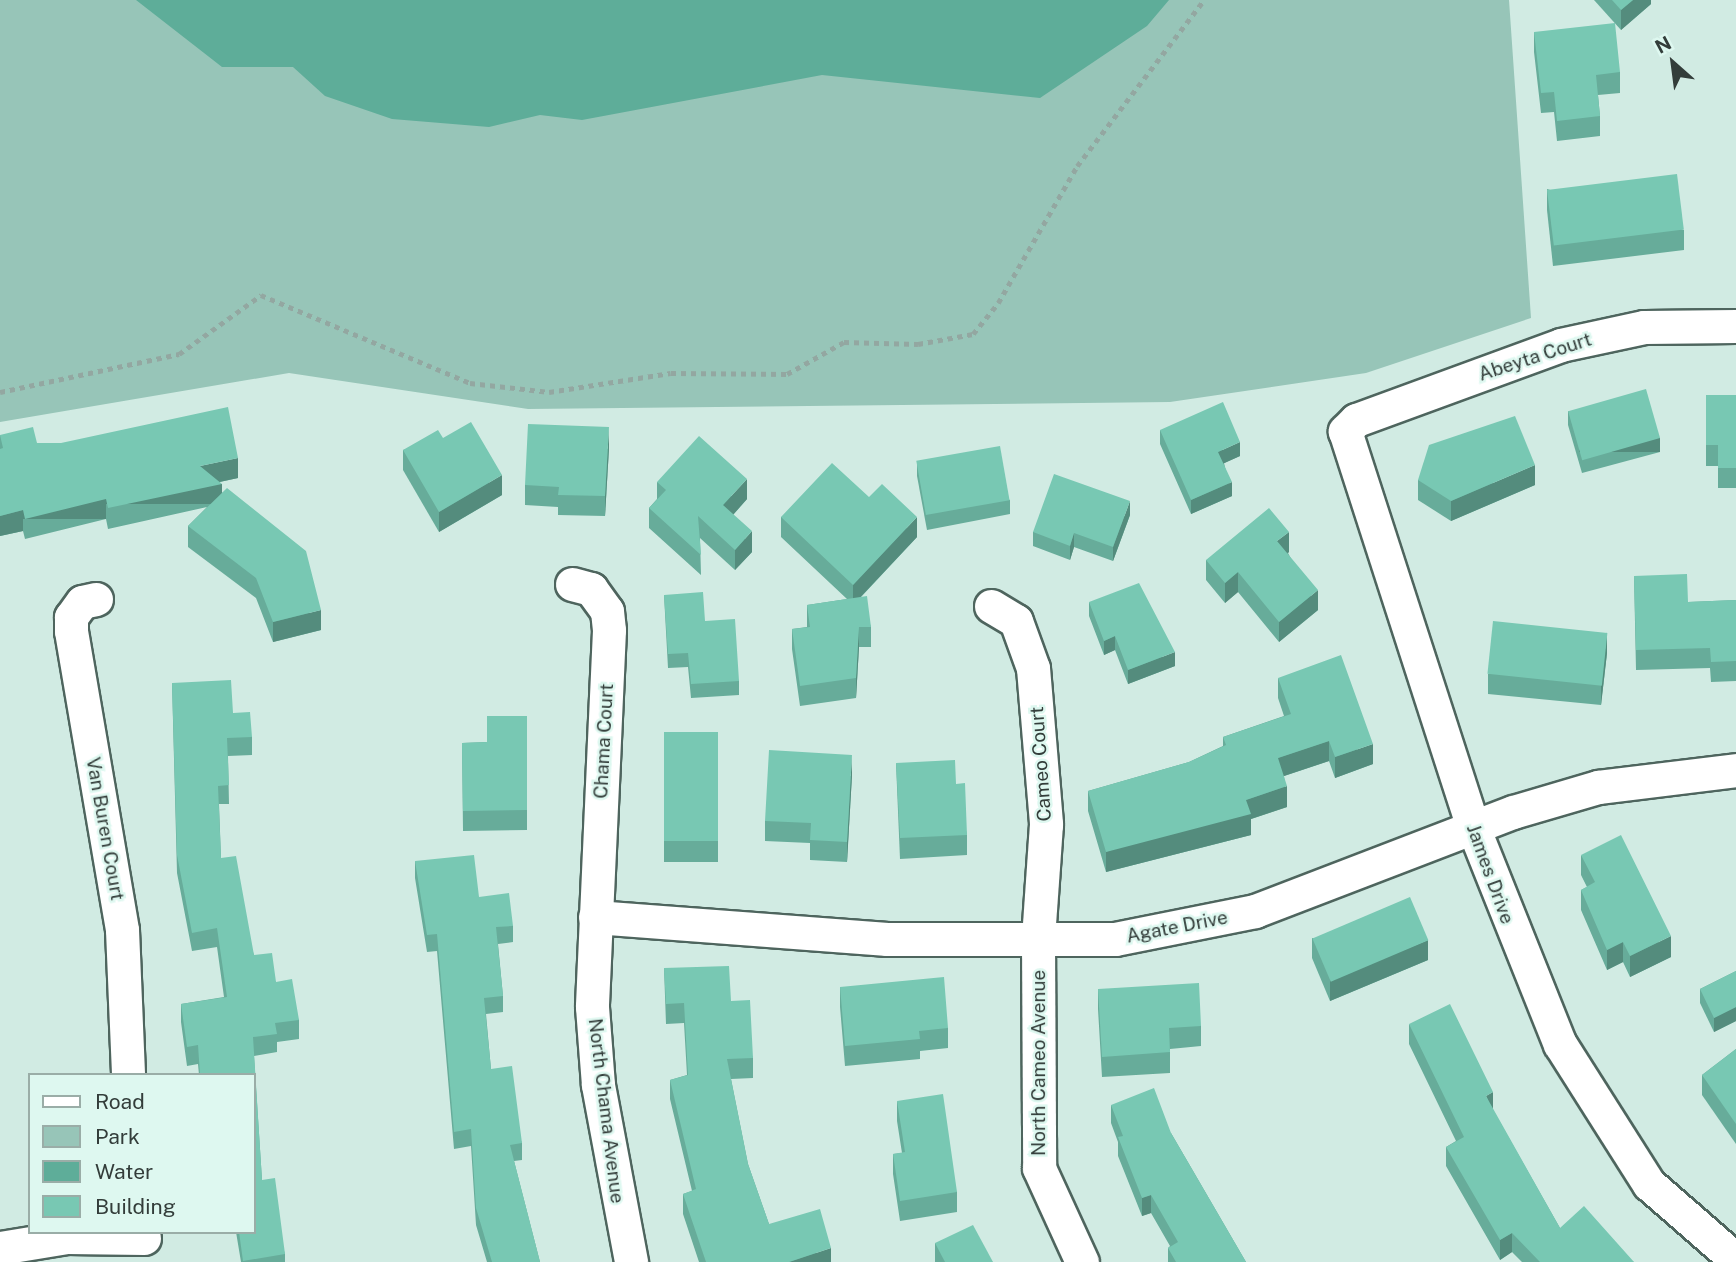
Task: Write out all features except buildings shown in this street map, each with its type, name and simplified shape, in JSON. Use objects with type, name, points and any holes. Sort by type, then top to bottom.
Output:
[{"type":"street","name":"Abeyta Court","points":[[1345,431],[1356,419],[1561,345],[1644,327],[1736,326]]},
{"type":"street","name":"James Drive","points":[[1345,431],[1473,827],[1514,941],[1583,1088],[1649,1184],[1736,1260]]},
{"type":"street","name":"Chama Court","points":[[572,584],[591,589],[607,611],[609,630],[595,917]]},
{"type":"street","name":"Van Buren Court","points":[[96,598],[82,602],[71,617],[71,631],[122,930],[128,1073]]},
{"type":"street","name":"Cameo Court","points":[[991,606],[1016,621],[1033,668],[1046,824],[1038,939]]},
{"type":"street","name":"Agate Drive","points":[[595,917],[887,939],[1115,939],[1255,911],[1473,827],[1598,787],[1736,770]]},
{"type":"street","name":"North Chama Avenue","points":[[595,917],[598,1085],[631,1262]]},
{"type":"street","name":"North Cameo Avenue","points":[[1038,939],[1039,1168],[1083,1262]]},
{"type":"street","points":[[0,1248],[67,1237],[145,1244]]},
{"type":"path","points":[[0,392],[179,354],[261,295],[470,383],[549,392],[671,373],[787,374],[844,342],[918,344],[973,334],[999,303],[1077,166],[1204,0]]},
{"type":"green space","points":[[0,0],[1509,0],[1531,318],[1366,373],[1170,402],[528,409],[289,373],[0,422]]},
{"type":"water","points":[[136,0],[1169,0],[1147,26],[1040,98],[822,75],[582,120],[540,115],[489,127],[392,119],[325,96],[293,67],[222,67]]}]
